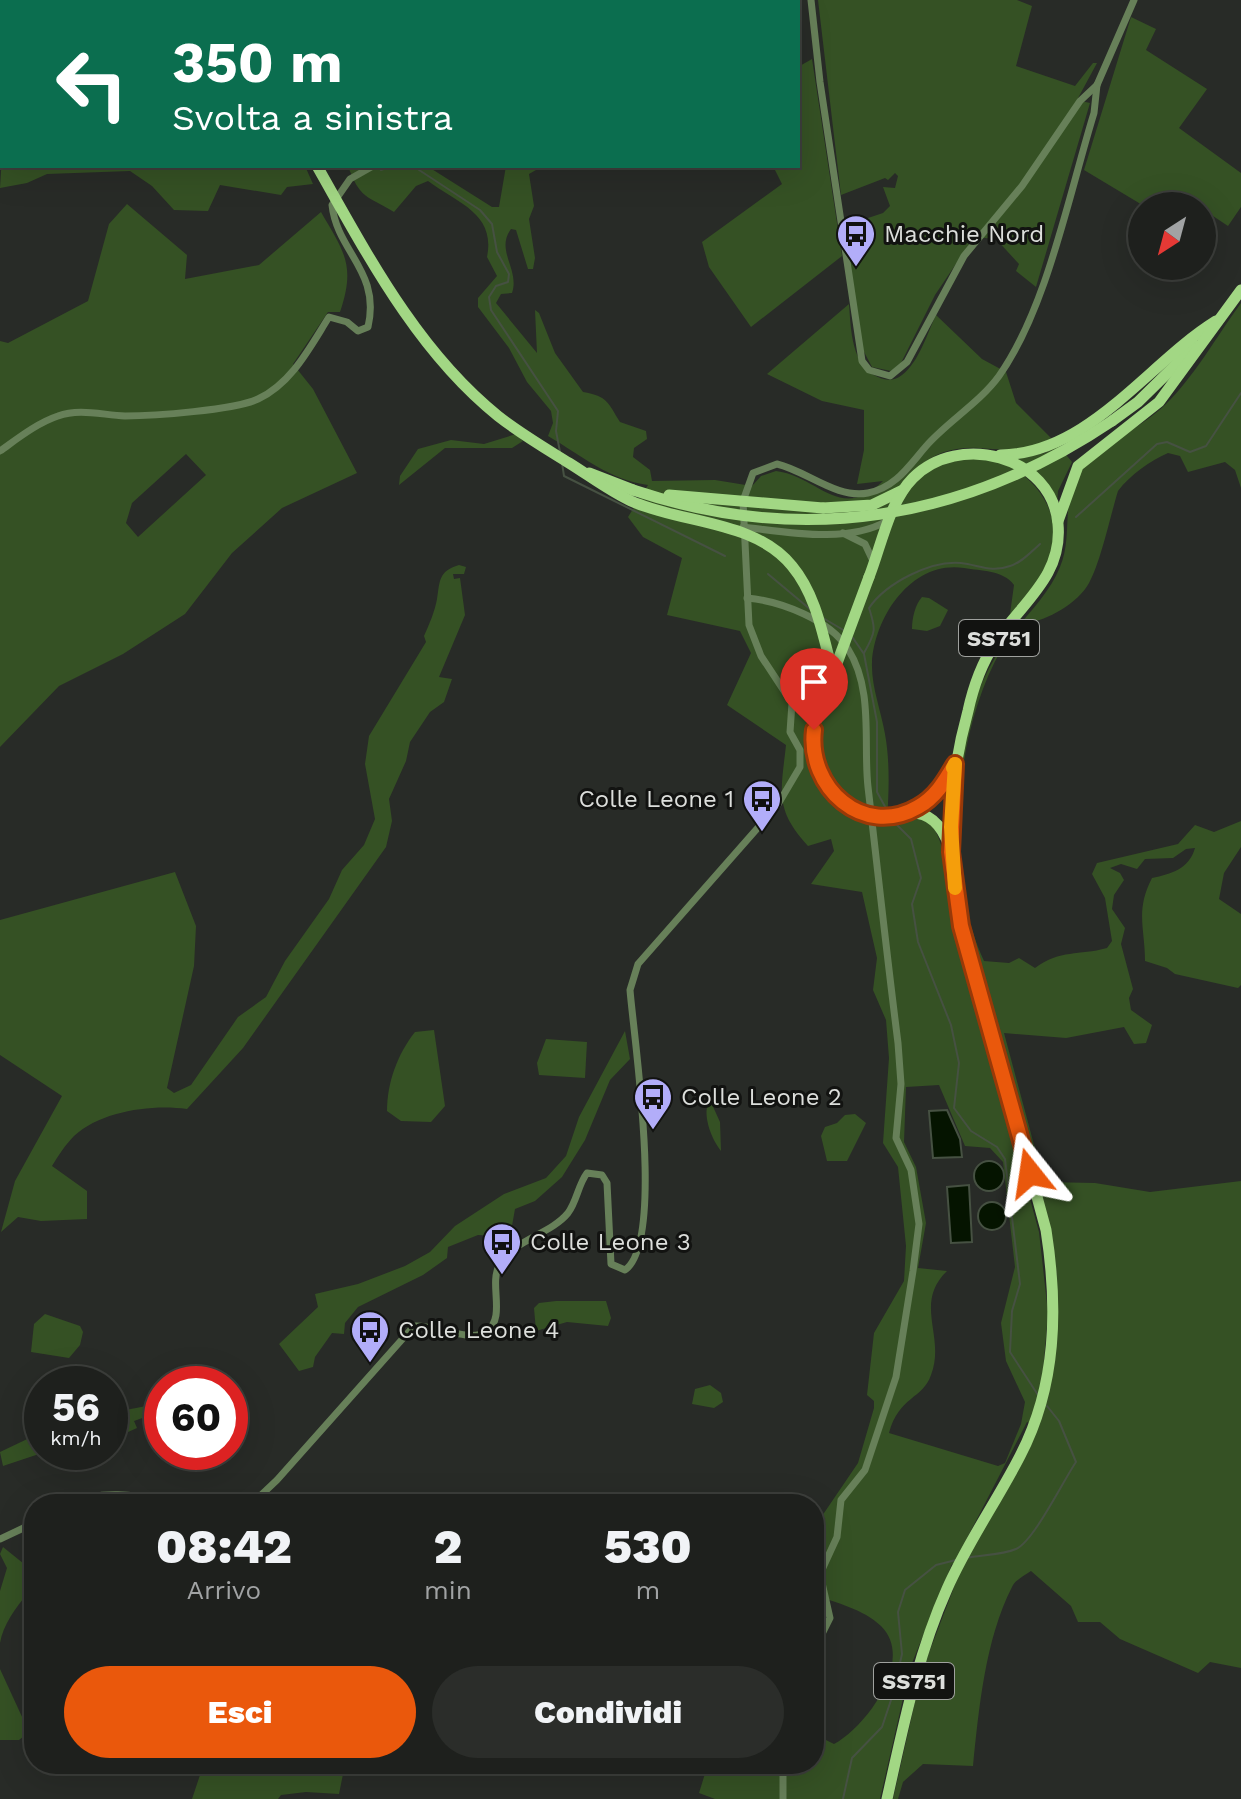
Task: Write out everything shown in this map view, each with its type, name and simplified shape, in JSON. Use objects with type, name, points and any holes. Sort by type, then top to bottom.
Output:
[{"type":"main road","points":[[318,168],[415,327],[444,363],[496,414],[572,464],[633,490],[698,509],[777,520],[843,519],[896,513],[960,498],[1045,463],[1112,421],[1149,392],[1220,318]]},
{"type":"main road","points":[[1058,522],[1078,466],[1159,402],[1241,290]]},
{"type":"main road","points":[[995,456],[1043,448],[1065,436],[1143,382],[1198,331],[1220,318]]},
{"type":"main road","points":[[633,490],[728,502],[823,508],[872,505],[903,490],[937,461],[966,453],[995,456],[1013,463],[1036,480],[1052,503],[1058,522]]},
{"type":"main road","points":[[572,464],[586,478],[632,501],[685,520],[739,532],[778,552],[792,566],[811,598],[833,673]]},
{"type":"main road","points":[[903,490],[817,717],[812,743],[816,770],[830,792],[851,809],[876,816],[918,812],[937,823],[951,852]]},
{"type":"main road","name":"SS751","points":[[955,764],[979,676],[993,646],[1051,571],[1058,542],[1058,522]]},
{"type":"main road","points":[[902,814],[938,792],[955,764]]},
{"type":"main road","points":[[951,852],[955,764]]},
{"type":"main road","name":"SS751","points":[[887,1799],[917,1670],[957,1567],[1021,1454],[1033,1424],[1048,1372],[1055,1313],[1046,1230],[966,942],[955,893],[951,852]]},
{"type":"street","points":[[811,0],[854,317],[862,361],[869,370],[879,375],[890,376],[907,362],[964,256],[1022,186],[1080,101],[1097,85]]},
{"type":"street","points":[[262,1494],[414,1326],[429,1325],[478,1336],[488,1331],[495,1321],[495,1281],[503,1259],[568,1213],[587,1173],[602,1175],[607,1183],[611,1264],[625,1270],[634,1264],[640,1247],[646,1184],[630,990],[638,964],[777,806],[800,767],[800,750],[790,732],[792,703],[754,641],[747,598],[743,527],[745,488],[760,468],[777,464],[845,492],[869,493],[896,481],[927,446],[997,379],[1013,353],[1039,293],[1094,113],[1097,85],[1134,0]]},
{"type":"street","points":[[0,451],[57,416],[80,412],[126,416],[240,406],[260,398],[305,359],[329,317],[347,322],[358,331],[368,327],[372,308],[368,284],[353,251],[337,231],[332,205],[350,179],[370,168]]},
{"type":"street","points":[[743,527],[841,533],[861,531],[891,518]]},
{"type":"street","points":[[841,533],[865,544],[871,571]]},
{"type":"street","points":[[747,598],[765,601],[825,626],[848,649],[856,665],[866,709],[868,785],[898,1043],[901,1084],[896,1138],[911,1170],[919,1224],[896,1377],[865,1470],[841,1500],[837,1537],[824,1565]]},
{"type":"street","points":[[0,1539],[24,1528]]},
{"type":"street","points":[[824,1592],[830,1618],[824,1630]]},
{"type":"street","points":[[783,1774],[783,1799]]},
{"type":"green space","points":[[818,0],[1017,0],[1032,6],[1016,66],[1075,86],[1093,63],[1097,63],[1077,100],[1090,103],[1036,287],[1016,271],[1019,264],[996,239],[974,237],[935,295],[901,363],[891,371],[872,367],[863,350],[844,226],[883,213],[890,206],[883,187],[895,188],[898,176],[895,173],[888,180],[885,178],[841,195]]},
{"type":"green space","points":[[1131,17],[1156,29],[1146,50],[1207,89],[1179,128],[1241,173],[1241,207],[1228,226],[1216,218],[1216,192],[1128,192],[1128,196],[1084,170]]},
{"type":"green space","points":[[812,59],[842,256],[751,327],[709,267],[702,242],[782,184],[774,168],[800,168],[800,66]]},
{"type":"green space","points":[[1,168],[306,168],[313,184],[287,187],[281,195],[220,185],[208,211],[174,210],[152,186],[130,171],[47,174],[27,183],[0,188]]},
{"type":"green space","points":[[349,168],[430,168],[492,207],[499,207],[506,168],[540,168],[529,174],[534,206],[529,219],[535,258],[533,269],[528,269],[516,230],[511,229],[506,252],[514,285],[512,293],[501,294],[496,303],[537,353],[535,310],[539,313],[555,353],[583,392],[603,398],[620,422],[646,431],[647,439],[634,448],[633,457],[650,470],[652,481],[715,480],[752,486],[761,476],[776,471],[830,494],[854,498],[868,493],[883,481],[857,484],[864,450],[864,410],[822,401],[767,374],[849,304],[854,346],[869,372],[890,380],[902,375],[918,355],[936,315],[982,359],[1006,372],[1016,403],[1051,438],[1025,448],[952,450],[931,458],[914,472],[892,510],[873,579],[899,504],[913,484],[944,462],[977,457],[1008,466],[1034,485],[1050,513],[1054,545],[1042,580],[1010,614],[1014,585],[1009,580],[991,572],[964,568],[945,568],[928,573],[913,582],[889,610],[880,627],[872,662],[888,755],[887,820],[916,818],[925,820],[933,828],[944,857],[960,944],[970,941],[959,869],[956,832],[960,759],[979,689],[1002,647],[972,722],[959,804],[963,887],[971,926],[984,961],[1009,963],[1019,958],[1035,968],[1062,955],[1107,948],[1112,941],[1105,898],[1092,874],[1097,863],[1178,844],[1195,825],[1214,832],[1241,821],[1241,847],[1224,873],[1219,899],[1241,914],[1241,985],[1238,988],[1175,974],[1145,961],[1142,910],[1147,890],[1152,878],[1184,866],[1195,848],[1186,849],[1173,858],[1145,859],[1137,869],[1121,864],[1110,868],[1120,873],[1124,880],[1114,895],[1112,909],[1125,928],[1121,944],[1133,989],[1129,998],[1131,1010],[1152,1025],[1146,1043],[1134,1044],[1124,1027],[1066,1038],[1004,1033],[1044,1182],[1095,1183],[1150,1192],[1241,1181],[1241,1668],[1210,1662],[1198,1673],[1120,1639],[1100,1622],[1078,1622],[1071,1606],[1031,1571],[1013,1585],[995,1629],[985,1675],[973,1766],[923,1764],[903,1782],[898,1799],[893,1799],[922,1671],[961,1569],[952,1564],[910,1668],[880,1799],[715,1799],[699,1793],[705,1774],[824,1774],[824,1739],[834,1744],[859,1724],[872,1709],[890,1674],[893,1657],[890,1640],[881,1626],[858,1611],[824,1598],[824,1513],[858,1463],[874,1408],[874,1401],[867,1395],[874,1333],[904,1281],[906,1246],[898,1167],[883,1143],[889,1058],[886,1020],[873,990],[877,958],[862,892],[811,884],[834,851],[831,839],[808,846],[785,810],[782,788],[786,745],[727,705],[751,653],[740,631],[667,615],[682,558],[643,537],[628,517],[648,485],[608,472],[548,436],[553,423],[551,411],[527,382],[509,348],[478,307],[478,298],[497,276],[487,257],[486,230],[480,219],[428,181],[416,186],[394,212],[360,191]],"holes":[[[815,716],[827,777],[842,796],[854,804],[850,812],[813,771]],[[987,1002],[1050,1230],[1057,1275],[1057,1345],[1043,1371],[1048,1313],[1039,1232],[977,1005]],[[939,1085],[965,1146],[990,1148],[1003,1162],[1015,1267],[1001,1323],[1006,1361],[1025,1402],[1021,1424],[1005,1463],[998,1466],[889,1433],[899,1412],[931,1375],[935,1361],[932,1296],[937,1283],[947,1271],[918,1268],[926,1223],[916,1167],[904,1142],[906,1087]],[[1027,1422],[1037,1426],[965,1542]]]},
{"type":"green space","points":[[127,204],[187,255],[185,279],[259,265],[321,212],[345,259],[345,296],[340,312],[328,312],[293,364],[313,389],[357,473],[282,508],[232,553],[185,614],[123,654],[59,686],[0,747],[0,341],[8,343],[88,301],[109,224]],"holes":[[[186,454],[206,475],[138,537],[126,523],[132,503]]]},
{"type":"green space","points":[[1241,303],[1241,488],[1235,470],[1225,462],[1188,472],[1180,456],[1168,453],[1154,460],[1128,479],[1118,491],[1089,583],[1061,610],[1026,623],[1005,644],[1047,591],[1060,567],[1066,544],[1070,495],[1078,472],[1094,456],[1145,421],[1176,394]]},
{"type":"green space","points":[[516,434],[523,441],[512,448],[445,448],[399,485],[400,476],[418,449],[451,440],[484,444]]},
{"type":"green space","points":[[1058,445],[1072,462],[1058,491],[1057,503],[1017,459],[1045,453]]},
{"type":"green space","points":[[459,565],[466,567],[464,574],[453,574],[454,579],[460,578],[465,615],[439,677],[452,679],[444,702],[430,712],[410,742],[406,761],[389,799],[392,821],[386,847],[243,1048],[187,1109],[143,1109],[112,1115],[85,1127],[68,1143],[52,1166],[87,1191],[87,1219],[41,1221],[18,1217],[1,1232],[15,1181],[62,1096],[0,1055],[0,920],[175,872],[196,926],[194,966],[167,1088],[174,1093],[191,1085],[238,1017],[266,997],[285,961],[329,899],[342,870],[364,845],[375,819],[365,764],[369,736],[426,642],[424,636],[435,608],[441,578],[447,570]]},
{"type":"green space","points":[[922,597],[948,610],[940,626],[927,631],[912,629],[914,612]]},
{"type":"green space","points":[[434,1030],[445,1106],[431,1122],[401,1121],[387,1111],[394,1070],[415,1032]]},
{"type":"green space","points":[[625,1031],[630,1059],[610,1080],[585,1140],[562,1177],[535,1201],[515,1209],[510,1237],[478,1235],[448,1247],[447,1258],[423,1275],[358,1307],[345,1323],[344,1334],[332,1333],[315,1357],[313,1367],[299,1371],[279,1344],[318,1307],[315,1294],[358,1284],[405,1266],[430,1252],[455,1226],[504,1194],[546,1178],[566,1156],[579,1117]]},
{"type":"green space","points":[[546,1039],[587,1042],[585,1078],[539,1075],[537,1063]]},
{"type":"green space","points":[[710,1100],[720,1122],[721,1151],[708,1126],[707,1105]]},
{"type":"green space","points":[[855,1114],[866,1123],[847,1161],[827,1161],[821,1136],[825,1127],[837,1123],[845,1115]]},
{"type":"green space","points":[[606,1301],[611,1318],[608,1326],[567,1322],[536,1331],[534,1308],[539,1303]]},
{"type":"green space","points":[[45,1314],[80,1326],[83,1332],[80,1345],[69,1358],[31,1352],[34,1324]]},
{"type":"green space","points":[[710,1385],[721,1393],[723,1402],[714,1408],[692,1404],[695,1389]]},
{"type":"green space","points":[[144,1406],[144,1417],[134,1421],[137,1428],[128,1432],[128,1410]]},
{"type":"green space","points":[[24,1441],[24,1459],[3,1466],[0,1452]]},
{"type":"green space","points":[[3,1547],[24,1564],[24,1598],[4,1630],[0,1643],[0,1591],[7,1568],[0,1554]]},
{"type":"green space","points":[[0,1669],[24,1721],[24,1736],[19,1740],[0,1740]]},
{"type":"green space","points":[[343,1774],[339,1794],[306,1792],[281,1795],[278,1799],[192,1799],[200,1775]]},
{"type":"shaded area","points":[[947,1110],[960,1139],[962,1157],[933,1158],[929,1111]]},
{"type":"shaded area","points":[[989,1161],[995,1162],[1003,1170],[1003,1182],[995,1190],[989,1191],[983,1190],[975,1182],[974,1176],[975,1170],[983,1162]]},
{"type":"shaded area","points":[[969,1185],[972,1242],[951,1243],[947,1187]]},
{"type":"shaded area","points":[[992,1202],[1002,1206],[1006,1216],[1002,1226],[992,1230],[982,1226],[978,1216],[982,1206]]},
{"type":"waterway","points":[[379,168],[386,168]]},
{"type":"waterway","points":[[416,168],[480,210],[492,224],[497,252],[509,274],[508,282],[496,286],[489,297],[491,310],[558,411],[556,431],[560,452]]},
{"type":"waterway","points":[[1076,517],[1157,444],[1167,442],[1190,452],[1206,446],[1241,393]]},
{"type":"waterway","points":[[562,463],[564,476],[725,556]]},
{"type":"waterway","points":[[864,653],[874,630],[869,608],[898,582],[923,569],[949,563],[1003,568],[1026,557],[1040,544]]},
{"type":"waterway","points":[[768,574],[811,610]]},
{"type":"waterway","points":[[823,618],[845,631]]},
{"type":"waterway","points":[[853,638],[864,654],[877,722],[877,792],[888,812]]},
{"type":"waterway","points":[[893,821],[911,839],[921,878],[912,904],[918,942],[951,1025],[959,1063],[954,1108],[971,1131],[997,1147],[1005,1159],[1020,1284],[1012,1311],[1010,1352],[1038,1395]]},
{"type":"waterway","points":[[966,1558],[1004,1553],[1023,1544],[1076,1462],[1059,1421],[1047,1406]]},
{"type":"waterway","points":[[843,1799],[852,1758],[882,1727],[893,1694],[902,1654],[898,1612],[905,1590],[936,1565],[956,1560]]},
{"type":"slow traffic","points":[[953,768],[955,764],[951,852],[955,888]]},
{"type":"place","name":"Macchie Nord","points":[[856,268]]},
{"type":"place","name":"Colle Leone 1","points":[[762,833]]},
{"type":"place","name":"Colle Leone 2","points":[[653,1131]]},
{"type":"place","name":"Colle Leone 3","points":[[502,1276]]},
{"type":"place","name":"Colle Leone 4","points":[[370,1364]]},
{"type":"route","points":[[814,730],[813,757],[822,782],[840,802],[859,813],[894,816],[917,808],[938,792],[955,764],[951,852],[961,926],[1030,1173]]}]
